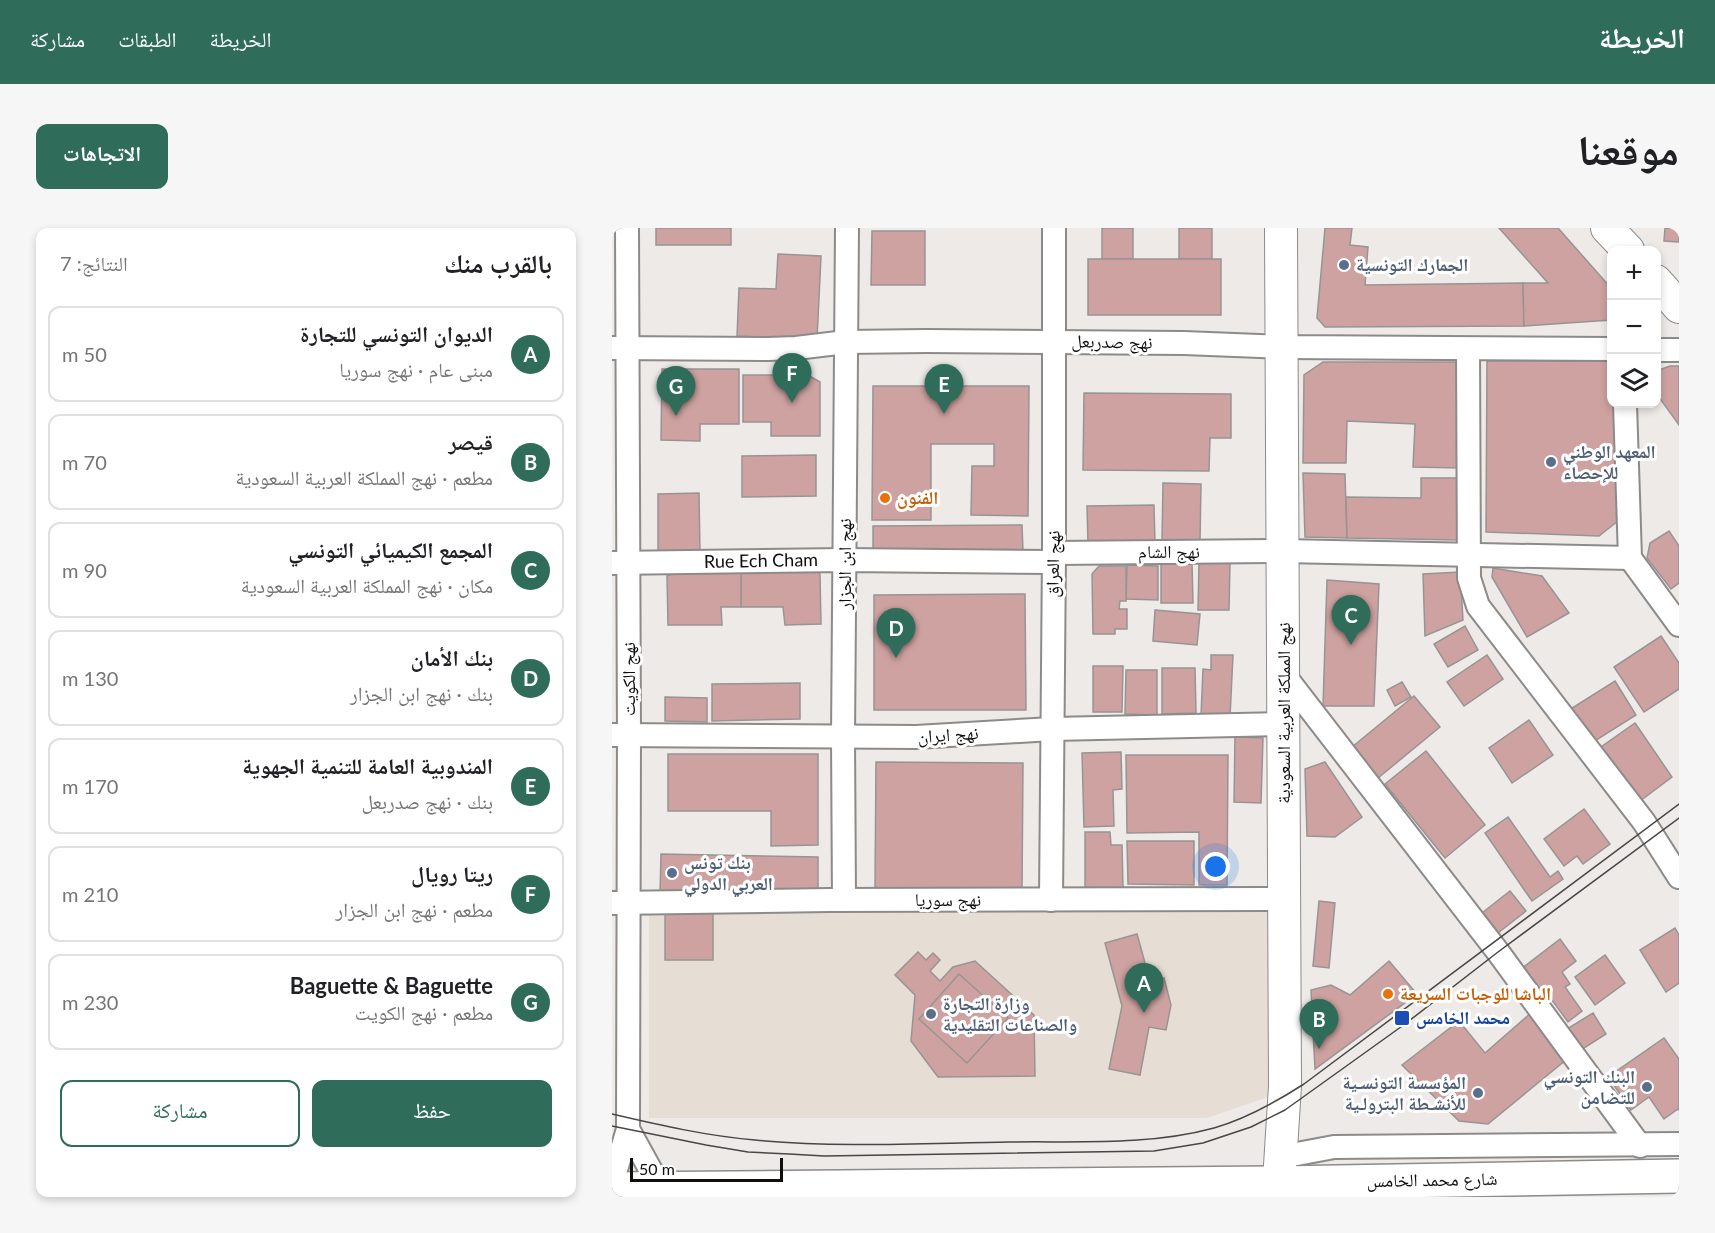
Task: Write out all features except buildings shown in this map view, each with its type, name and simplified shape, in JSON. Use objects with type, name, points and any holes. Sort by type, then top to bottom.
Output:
[{"type":"main road","name":"نهج المملكة العربية السعودية","points":[[1281,228],[1285,1086],[1289,1183]]},
{"type":"main road","points":[[1607,228],[1624,246]]},
{"type":"main road","name":"شارع محمد الخامس","points":[[613,1178],[663,1192],[1679,1176]]},
{"type":"street","name":"نهج الكويت","points":[[613,1178],[628,1129],[620,903],[620,348],[627,228]]},
{"type":"street","name":"نهج ابن الجزار","points":[[844,900],[847,228]]},
{"type":"street","name":"نهج العراق","points":[[1051,900],[1054,228]]},
{"type":"street","name":"نهج صدربعل","points":[[620,348],[768,349],[846,342],[1055,342],[1607,350]]},
{"type":"street","points":[[1468,349],[1469,578],[1478,606],[1644,822],[1679,877]]},
{"type":"street","points":[[1661,350],[1679,350]]},
{"type":"street","points":[[1625,408],[1630,558],[1679,626]]},
{"type":"street","name":"نهج الشام","points":[[1054,558],[1283,552],[1630,558]]},
{"type":"street","name":"Rue Ech Cham","points":[[620,563],[1054,558]]},
{"type":"street","points":[[1284,675],[1498,952],[1640,1146]]},
{"type":"street","name":"نهج ايران","points":[[620,735],[916,738],[1052,729],[1283,724]]},
{"type":"street","name":"نهج سوريا","points":[[620,903],[1284,899]]},
{"type":"street","name":"نهج الكويت","points":[[628,1129],[644,1162],[663,1192]]},
{"type":"street","name":"شارع محمد الخامس","points":[[1289,1183],[1334,1147],[1679,1144]]},
{"type":"shaded area","points":[[1270,908],[1268,1097],[1207,1118],[649,1118],[649,911]]},
{"type":"tram line","points":[[612,1114],[719,1136],[819,1144],[1138,1140],[1164,1138],[1214,1128],[1238,1120],[1304,1084],[1679,804]]},
{"type":"tram line","points":[[612,1126],[748,1152],[824,1156],[1154,1151],[1203,1143],[1251,1127],[1285,1110],[1405,1024],[1679,818]]},
{"type":"place","name":"الجمارك التونسية","points":[[1344,265]]},
{"type":"place","name":"ريتا رويال","points":[[792,403]]},
{"type":"place","name":"المندوبية العامة للتنمية الجهوية","points":[[944,414]]},
{"type":"place","name":"Baguette & Baguette","points":[[676,416]]},
{"type":"place","name":"المعهد الوطني للإحصاء","points":[[1551,462]]},
{"type":"place","name":"الفنون","points":[[885,498]]},
{"type":"place","name":"المجمع الكيميائي التونسي","points":[[1351,645]]},
{"type":"place","name":"بنك الأمان","points":[[896,658]]},
{"type":"place","name":"بنك تونس العربي الدولي","points":[[672,873]]},
{"type":"place","name":"الباشا للوجبات السريعة","points":[[1388,994]]},
{"type":"place","name":"الديوان التونسي للتجارة","points":[[1144,1013]]},
{"type":"place","name":"وزارة التجارة والصناعات التقليدية","points":[[931,1014]]},
{"type":"place","name":"محمد الخامس","points":[[1402,1018]]},
{"type":"place","name":"قيصر","points":[[1319,1049]]},
{"type":"place","name":"البنك التونسي للتضامن","points":[[1647,1087]]},
{"type":"place","name":"المؤسسة التونسـية للأنشـطة البترولـية","points":[[1478,1093]]}]
